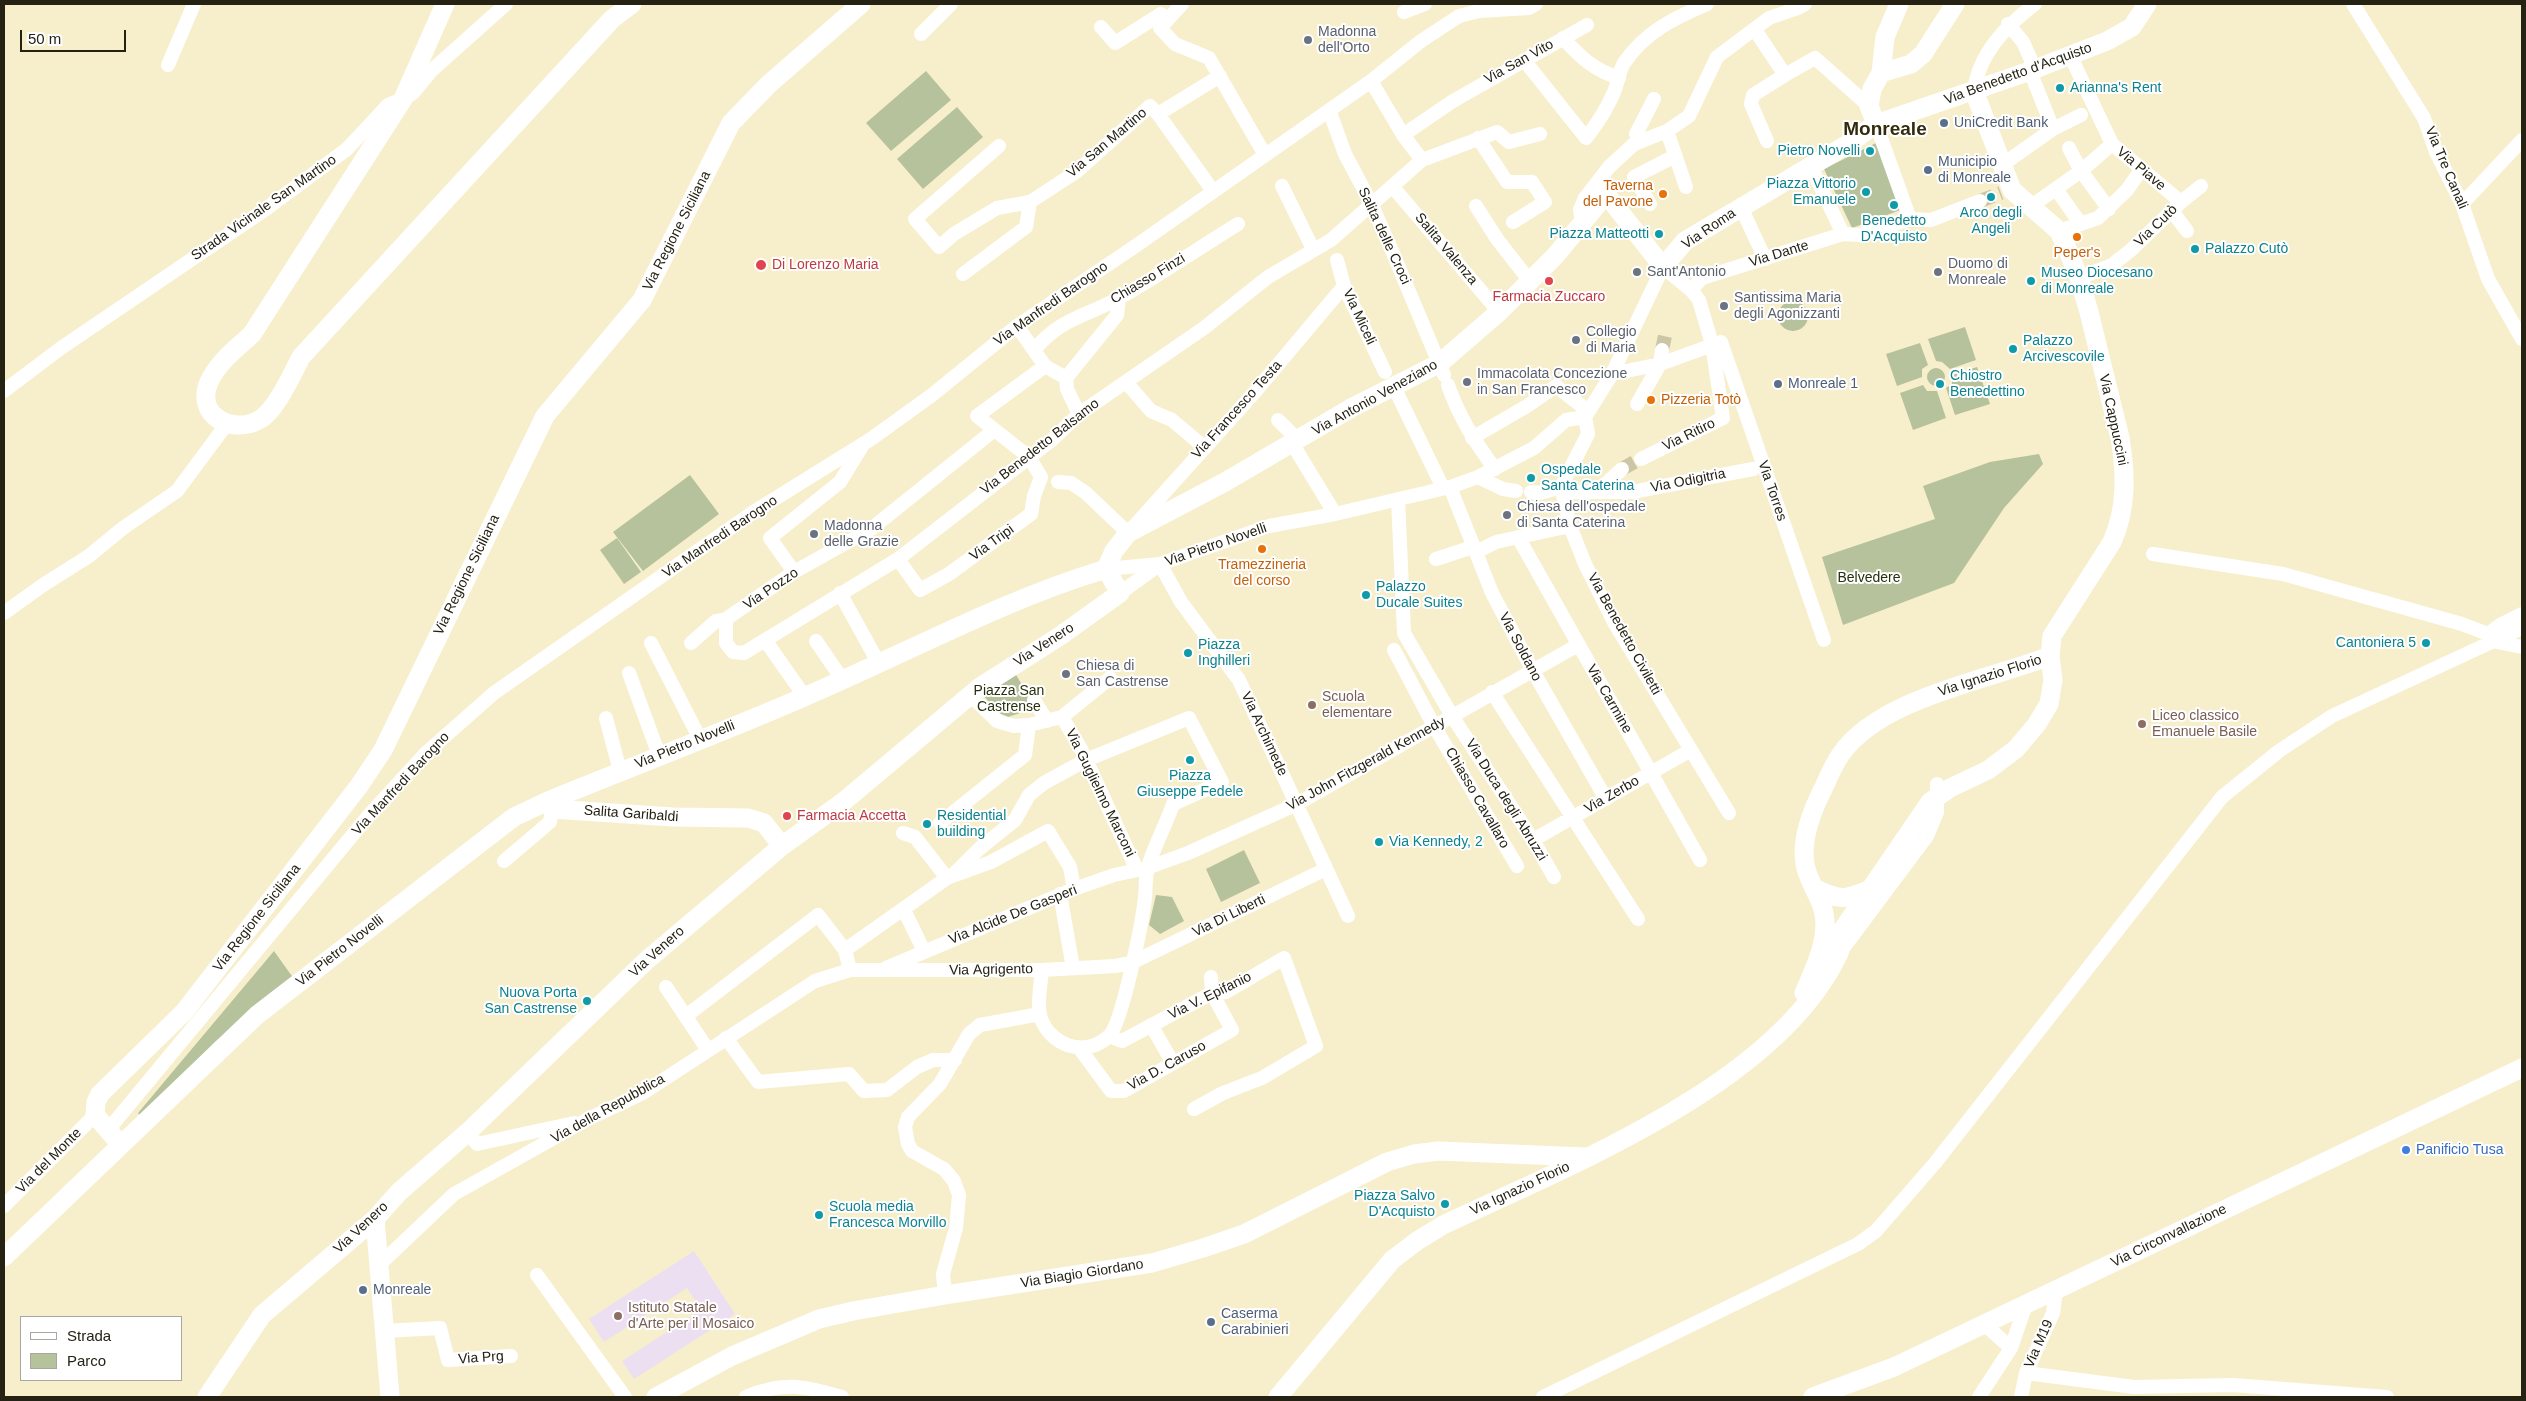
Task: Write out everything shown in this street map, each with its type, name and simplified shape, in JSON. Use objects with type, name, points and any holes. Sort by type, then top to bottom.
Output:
[{"type":"street","points":[[168,65],[194,4]]},
{"type":"street","points":[[444,4],[403,100],[252,334],[218,365],[208,384],[206,400],[214,417],[226,425],[242,425],[259,420],[273,406],[301,357],[612,19],[632,4]]},
{"type":"street","name":"Strada Vicinale San Martino","points":[[4,391],[61,348],[270,206],[347,149],[388,105],[403,100],[506,4]]},
{"type":"street","name":"Via Regione Siciliana","points":[[95,1116],[96,1102],[100,1094],[184,1012],[359,786],[378,758],[545,416],[642,300],[731,124],[769,84],[862,4]]},
{"type":"street","points":[[921,34],[951,4]]},
{"type":"street","points":[[1160,28],[1182,4]]},
{"type":"street","points":[[1404,12],[1426,4]]},
{"type":"street","name":"Via Manfredi Barogno","points":[[108,1130],[370,814],[426,753],[494,692],[752,513],[863,444],[932,395],[1017,326],[1371,81],[1421,41],[1459,16],[1479,11],[1529,8],[1536,4]]},
{"type":"street","points":[[1524,60],[1586,138],[1600,119],[1614,92],[1623,65],[1658,27],[1707,4]]},
{"type":"street","points":[[1582,224],[1580,210],[1585,198],[1608,166],[1640,142],[1668,131],[1690,116],[1717,57],[1769,18],[1805,4]]},
{"type":"street","points":[[1881,73],[1911,64],[1924,54],[1955,4]]},
{"type":"street","points":[[2035,4],[2008,24],[1976,72],[1974,91],[2002,165],[2007,192],[2030,206],[2058,232],[2098,218],[2109,209],[2141,170]]},
{"type":"street","name":"Via Benedetto d'Acquisto","points":[[1810,167],[1876,124],[1974,91],[2108,41],[2132,27],[2146,4]]},
{"type":"street","name":"Via Tre Canali","points":[[2353,4],[2424,118],[2436,152],[2462,204],[2488,279],[2522,340]]},
{"type":"street","points":[[1869,106],[1872,89],[1881,73],[1885,37],[1894,6]]},
{"type":"street","points":[[1101,27],[1115,43],[1162,14],[1160,28]]},
{"type":"street","points":[[2008,24],[2023,42],[2053,129]]},
{"type":"street","name":"Via San Vito","points":[[1403,135],[1453,101],[1587,25]]},
{"type":"street","points":[[1160,28],[1175,44],[1210,58],[1265,155]]},
{"type":"street","points":[[1755,30],[1785,76]]},
{"type":"street","points":[[1563,38],[1580,58],[1602,73],[1619,78]]},
{"type":"street","name":"Via Piave","points":[[2070,55],[2088,112],[2112,144],[2141,170],[2176,207],[2187,231]]},
{"type":"street","points":[[1767,141],[1751,104],[1754,94],[1815,58],[1869,106],[1910,219]]},
{"type":"street","name":"Via San Martino","points":[[999,146],[915,218],[939,247],[954,234],[997,208],[1030,202],[1076,172],[1150,106],[1158,114],[1223,81]]},
{"type":"street","points":[[1371,81],[1403,135],[1422,160]]},
{"type":"street","points":[[1640,142],[1636,134],[1654,99]]},
{"type":"street","name":"Salita delle Croci","points":[[1329,110],[1344,154],[1371,203],[1456,407],[1472,438],[1495,469]]},
{"type":"street","points":[[2002,165],[2053,129],[2088,112]]},
{"type":"street","points":[[1158,114],[1213,192]]},
{"type":"street","points":[[1668,131],[1686,186]]},
{"type":"street","name":"Via Benedetto Balsamo","points":[[726,619],[726,643],[732,652],[744,653],[840,592],[898,559],[1053,439],[1079,414],[1204,328],[1268,277],[1331,240],[1422,160],[1498,132],[1509,142],[1540,134]]},
{"type":"street","points":[[1478,138],[1507,182],[1532,182],[1545,202],[1514,222]]},
{"type":"street","points":[[2462,204],[2522,140]]},
{"type":"street","points":[[2030,206],[2081,172],[2112,144]]},
{"type":"street","points":[[2069,148],[2081,172],[2109,209]]},
{"type":"street","points":[[1650,204],[1634,177],[1676,156]]},
{"type":"street","points":[[1810,167],[1843,234],[1860,235],[1910,219],[1931,220],[1980,201]]},
{"type":"street","name":"Via Roma","points":[[1586,414],[1612,374],[1663,267],[1685,241],[1810,167]]},
{"type":"street","points":[[1282,186],[1313,249]]},
{"type":"street","name":"Salita Valenza","points":[[1392,186],[1499,312]]},
{"type":"street","points":[[2176,207],[2201,186]]},
{"type":"street","points":[[2056,189],[2080,223]]},
{"type":"street","name":"Via Antonio Veneziano","points":[[1128,533],[1225,482],[1295,442],[1354,407],[1390,379],[1444,375],[1499,312],[1556,255],[1606,194],[1663,267]]},
{"type":"street","points":[[963,274],[1026,227],[1030,202]]},
{"type":"street","points":[[1476,206],[1497,238],[1530,280]]},
{"type":"street","points":[[1741,207],[1765,258]]},
{"type":"street","name":"Via Cutò","points":[[2079,278],[2112,265],[2176,207]]},
{"type":"street","name":"Chiasso Finzi","points":[[1034,350],[1048,333],[1072,319],[1119,298],[1238,224]]},
{"type":"street","name":"Via Cappuccini","points":[[2050,656],[2052,636],[2115,535],[2122,517],[2125,492],[2124,463],[2120,438],[2079,278],[2058,232]]},
{"type":"street","name":"Via Dante","points":[[1691,290],[1702,278],[1843,234]]},
{"type":"street","name":"Via Miceli","points":[[1337,260],[1344,286],[1447,487]]},
{"type":"street","points":[[1612,374],[1660,364],[1717,343],[1699,300],[1691,290],[1663,267]]},
{"type":"street","name":"Via Francesco Testa","points":[[1128,533],[1254,393],[1344,286]]},
{"type":"street","points":[[1064,376],[1117,315],[1119,298]]},
{"type":"street","points":[[1017,326],[1045,366],[1064,376],[1067,389],[1079,414]]},
{"type":"street","name":"Via Ritiro","points":[[1641,459],[1723,418],[1717,343]]},
{"type":"street","name":"Via Torres","points":[[1717,343],[1824,640]]},
{"type":"street","points":[[1637,404],[1660,364],[1662,350]]},
{"type":"street","points":[[1029,457],[993,431],[977,416],[1045,366]]},
{"type":"street","points":[[1126,382],[1150,411],[1172,420],[1204,447]]},
{"type":"street","points":[[1472,438],[1527,406],[1556,386],[1586,414],[1588,434],[1561,489]]},
{"type":"street","points":[[1495,469],[1534,448],[1566,420],[1586,414]]},
{"type":"street","points":[[1278,420],[1295,442],[1335,514]]},
{"type":"street","points":[[4,613],[43,585],[89,556],[148,510],[177,491],[226,425]]},
{"type":"street","name":"Via Pozzo","points":[[691,643],[716,621],[726,619],[794,572],[870,529],[993,431]]},
{"type":"street","points":[[794,572],[770,538],[840,482],[863,444]]},
{"type":"street","name":"Via Tripi","points":[[898,559],[920,590],[957,568],[1031,514],[1034,496],[1041,477],[1029,457]]},
{"type":"street","name":"Via Pietro Novelli","points":[[4,1257],[257,1015],[514,817],[550,805],[620,771],[805,697],[878,662],[1056,584],[1106,569],[1160,564],[1269,526],[1335,514],[1447,487],[1478,477],[1495,469]]},
{"type":"street","points":[[1597,492],[1622,469]]},
{"type":"street","name":"Via Odigitria","points":[[1531,492],[1540,493],[1561,489],[1632,492],[1754,469]]},
{"type":"street","points":[[1478,477],[1503,489],[1516,491]]},
{"type":"street","points":[[1058,482],[1070,483],[1086,493],[1128,533],[1114,551],[1106,569],[1120,593]]},
{"type":"street","name":"Via Soldano","points":[[1447,487],[1492,593],[1533,671],[1606,799]]},
{"type":"street","name":"Via Benedetto Civiletti","points":[[1561,489],[1570,526],[1585,564],[1615,624],[1729,813]]},
{"type":"street","name":"Via Duca degli Abruzzi","points":[[1398,499],[1404,634],[1452,716],[1533,840],[1554,877]]},
{"type":"street","points":[[1436,559],[1474,550],[1496,542],[1570,526]]},
{"type":"street","name":"Via Carmine","points":[[1518,537],[1700,860]]},
{"type":"street","points":[[2153,554],[2284,574],[2462,624],[2490,638],[2522,647]]},
{"type":"street","name":"Via Venero","points":[[207,1397],[262,1314],[375,1219],[399,1192],[468,1132],[647,960],[782,846],[843,802],[970,695],[1160,564]]},
{"type":"street","name":"Via Archimede","points":[[1160,564],[1185,608],[1239,680],[1348,916]]},
{"type":"street","points":[[840,592],[878,662]]},
{"type":"street","points":[[2490,638],[2500,625],[2522,614]]},
{"type":"street","points":[[1543,1397],[1858,1244],[1876,1230],[1935,1163],[2222,797],[2279,751],[2332,716],[2490,638],[2522,628]]},
{"type":"street","points":[[764,640],[805,697]]},
{"type":"street","points":[[816,641],[842,679]]},
{"type":"street","points":[[651,643],[700,739]]},
{"type":"street","name":"Via John Fitzgerald Kennedy","points":[[1142,869],[1206,846],[1297,804],[1578,645]]},
{"type":"street","name":"Chiasso Cavallaro","points":[[1394,650],[1434,726],[1517,866]]},
{"type":"street","name":"Via Ignazio Florio","points":[[1278,1397],[1392,1260],[1416,1241],[1443,1225],[1631,1135],[1696,1098],[1772,1041],[1795,1018],[1839,954],[1843,929],[1930,802],[1950,788],[1988,770],[2016,749],[2037,724],[2049,704],[2053,680],[2050,656],[1944,690],[1876,720],[1841,754],[1813,809],[1805,841],[1805,865],[1823,908],[1825,923],[1819,956],[1795,1018]]},
{"type":"street","points":[[629,673],[659,755]]},
{"type":"street","points":[[970,695],[997,721],[1014,726],[1029,725],[1062,718],[1110,678]]},
{"type":"street","points":[[1492,692],[1638,919]]},
{"type":"street","points":[[1034,700],[1047,721]]},
{"type":"street","points":[[606,718],[620,771]]},
{"type":"street","name":"Via Guglielmo Marconi","points":[[1062,718],[1086,760],[1142,869]]},
{"type":"street","points":[[845,950],[951,876],[979,849],[1015,820],[1029,795],[1044,783],[1086,760],[1189,718],[1226,788],[1173,804],[1142,869],[1139,942],[1131,963],[1117,1025],[1109,1036],[1090,1047],[1080,1049],[1060,1042],[1046,1030],[1040,1014],[1042,970]]},
{"type":"street","points":[[940,823],[1025,755],[1029,725]]},
{"type":"street","name":"Via Zerbo","points":[[1533,840],[1692,750]]},
{"type":"street","points":[[1839,954],[1927,836],[1937,812],[1937,784]]},
{"type":"street","points":[[504,861],[550,822],[550,805]]},
{"type":"street","name":"Salita Garibaldi","points":[[550,805],[673,817],[748,818],[764,823],[782,846]]},
{"type":"street","points":[[951,876],[990,862],[1048,831],[1070,867],[1074,889]]},
{"type":"street","points":[[903,833],[915,837],[951,876]]},
{"type":"street","name":"Via Alcide De Gasperi","points":[[881,971],[1060,894],[1142,869]]},
{"type":"street","name":"Via Di Liberti","points":[[1131,963],[1326,869]]},
{"type":"street","points":[[1814,888],[1835,899],[1852,897],[1871,889]]},
{"type":"street","points":[[1060,894],[1073,968]]},
{"type":"street","points":[[904,910],[924,951]]},
{"type":"street","points":[[686,1016],[818,915],[845,950],[850,970]]},
{"type":"street","name":"Via V. Epifanio","points":[[1109,1036],[1122,1041],[1212,993],[1226,992],[1284,958],[1316,1046],[1262,1078],[1223,1093],[1194,1109]]},
{"type":"street","name":"Via Agrigento","points":[[850,970],[1042,970],[1131,963]]},
{"type":"street","name":"Via della Repubblica","points":[[378,1266],[454,1194],[588,1120],[643,1093],[816,981],[850,970]]},
{"type":"street","points":[[1211,977],[1212,993]]},
{"type":"street","points":[[666,987],[708,1050]]},
{"type":"street","name":"Via D. Caruso","points":[[1080,1049],[1112,1092],[1124,1091],[1232,1030],[1212,993]]},
{"type":"street","points":[[945,1295],[942,1274],[956,1228],[959,1195],[954,1181],[944,1169],[912,1150],[908,1144],[905,1127],[908,1117],[940,1084],[969,1034],[980,1025],[1040,1014]]},
{"type":"street","points":[[1152,1025],[1173,1063]]},
{"type":"street","points":[[726,1038],[758,1082],[849,1074],[864,1091],[886,1090],[917,1067],[933,1060],[955,1060]]},
{"type":"street","name":"Via Circonvallazione","points":[[1813,1397],[1894,1367],[2522,1068]]},
{"type":"street","points":[[95,1116],[121,1145]]},
{"type":"street","name":"Via del Monte","points":[[4,1206],[95,1116]]},
{"type":"street","points":[[468,1132],[476,1144],[588,1120]]},
{"type":"street","name":"Via Biagio Giordano","points":[[656,1397],[732,1356],[819,1319],[853,1310],[1152,1263],[1203,1248],[1244,1234],[1387,1162],[1414,1154],[1438,1150],[1586,1157]]},
{"type":"street","points":[[1506,1153],[1516,1161],[1530,1184]]},
{"type":"street","points":[[375,1219],[390,1397]]},
{"type":"street","points":[[537,1275],[625,1397]]},
{"type":"street","name":"Via M19","points":[[2021,1397],[2026,1373],[2053,1313],[2056,1290]]},
{"type":"street","points":[[1979,1397],[2011,1348],[2026,1304]]},
{"type":"street","points":[[1984,1324],[2011,1348]]},
{"type":"street","name":"Via Prg","points":[[384,1331],[440,1328],[448,1360],[511,1356]]},
{"type":"street","points":[[2026,1373],[2134,1387],[2233,1385],[2387,1397]]},
{"type":"street","points":[[746,1397],[764,1389],[805,1386],[842,1397]]},
{"type":"shaded area","name":"Istituto Statale d'Arte per il Mosaico","points":[[694,1251],[735,1314],[634,1379],[622,1361],[701,1310],[687,1288],[604,1342],[589,1319]]},
{"type":"green space","points":[[926,71],[951,100],[891,151],[866,123]]},
{"type":"green space","points":[[957,107],[983,137],[923,189],[897,159]]},
{"type":"green space","points":[[1878,142],[1903,209],[1852,228],[1824,169]]},
{"type":"green space","points":[[1793,301],[1804,305],[1808,316],[1804,327],[1793,331],[1782,327],[1778,316],[1782,305]]},
{"type":"green space","points":[[1965,327],[1976,360],[1950,369],[1942,362],[1936,361],[1928,339]]},
{"type":"green space","points":[[1920,343],[1928,365],[1922,369],[1922,377],[1897,386],[1886,354]]},
{"type":"green space","points":[[1977,367],[1990,404],[1955,415],[1946,388],[1952,384],[1952,375]]},
{"type":"green space","points":[[1932,368],[1940,368],[1945,373],[1943,384],[1932,386],[1927,381],[1927,373]]},
{"type":"green space","points":[[1923,385],[1927,391],[1937,391],[1946,418],[1913,430],[1900,393]]},
{"type":"green space","name":"Belvedere","points":[[2039,454],[2043,464],[2004,508],[1954,583],[1843,625],[1822,557],[1935,519],[1923,486],[1990,462]]},
{"type":"green space","points":[[690,475],[719,514],[643,571],[613,532]]},
{"type":"green space","points":[[617,538],[641,572],[624,584],[600,550]]},
{"type":"green space","name":"Piazza San Castrense","points":[[1015,673],[1028,695],[1028,706],[1020,713],[1008,717],[997,712],[984,696]]},
{"type":"green space","points":[[1244,850],[1260,883],[1221,902],[1206,869]]},
{"type":"green space","points":[[1156,895],[1172,897],[1184,921],[1160,934],[1149,925]]},
{"type":"green space","points":[[274,951],[294,979],[216,1041],[141,1117],[138,1113]]},
{"type":"tunnel","points":[[1980,201],[2001,193]]},
{"type":"tunnel","points":[[1662,350],[1665,336]]},
{"type":"tunnel","points":[[1622,469],[1636,461]]},
{"type":"place","name":"Madonna dell'Orto","points":[[1308,40]]},
{"type":"place","name":"Arianna's Rent","points":[[2060,88]]},
{"type":"place","name":"UniCredit Bank","points":[[1944,123]]},
{"type":"place","name":"Pietro Novelli","points":[[1870,151]]},
{"type":"place","name":"Municipio di Monreale","points":[[1928,170]]},
{"type":"place","name":"Piazza Vittorio Emanuele","points":[[1866,192]]},
{"type":"place","name":"Taverna del Pavone","points":[[1663,194]]},
{"type":"place","name":"Arco degli Angeli","points":[[1991,197]]},
{"type":"place","name":"Benedetto D'Acquisto","points":[[1894,205]]},
{"type":"place","name":"Piazza Matteotti","points":[[1659,234]]},
{"type":"place","name":"Peper's","points":[[2077,237]]},
{"type":"place","name":"Palazzo Cutò","points":[[2195,249]]},
{"type":"place","name":"Di Lorenzo Maria","points":[[761,265]]},
{"type":"place","name":"Sant'Antonio","points":[[1637,272]]},
{"type":"place","name":"Duomo di Monreale","points":[[1938,272]]},
{"type":"place","name":"Farmacia Zuccaro","points":[[1549,281]]},
{"type":"place","name":"Museo Diocesano di Monreale","points":[[2031,281]]},
{"type":"place","name":"Santissima Maria degli Agonizzanti","points":[[1724,306]]},
{"type":"place","name":"Collegio di Maria","points":[[1576,340]]},
{"type":"place","name":"Palazzo Arcivescovile","points":[[2013,349]]},
{"type":"place","name":"Immacolata Concezione in San Francesco","points":[[1467,382]]},
{"type":"place","name":"Monreale 1","points":[[1778,384]]},
{"type":"place","name":"Chiostro Benedettino","points":[[1940,384]]},
{"type":"place","name":"Pizzeria Totò","points":[[1651,400]]},
{"type":"place","name":"Ospedale Santa Caterina","points":[[1531,478]]},
{"type":"place","name":"Chiesa dell'ospedale di Santa Caterina","points":[[1507,515]]},
{"type":"place","name":"Madonna delle Grazie","points":[[814,534]]},
{"type":"place","name":"Tramezzineria del corso","points":[[1262,549]]},
{"type":"place","name":"Palazzo Ducale Suites","points":[[1366,595]]},
{"type":"place","name":"Cantoniera 5","points":[[2426,643]]},
{"type":"place","name":"Piazza Inghilleri","points":[[1188,653]]},
{"type":"place","name":"Chiesa di San Castrense","points":[[1066,674]]},
{"type":"place","name":"Scuola elementare","points":[[1312,705]]},
{"type":"place","name":"Liceo classico Emanuele Basile","points":[[2142,724]]},
{"type":"place","name":"Piazza Giuseppe Fedele","points":[[1190,760]]},
{"type":"place","name":"Farmacia Accetta","points":[[787,816]]},
{"type":"place","name":"Residential building","points":[[927,824]]},
{"type":"place","name":"Via Kennedy, 2","points":[[1379,842]]},
{"type":"place","name":"Nuova Porta San Castrense","points":[[587,1001]]},
{"type":"place","name":"Panificio Tusa","points":[[2406,1150]]},
{"type":"place","name":"Piazza Salvo D'Acquisto","points":[[1445,1204]]},
{"type":"place","name":"Scuola media Francesca Morvillo","points":[[819,1215]]},
{"type":"place","name":"Monreale","points":[[363,1290]]},
{"type":"place","name":"Istituto Statale d'Arte per il Mosaico","points":[[618,1316]]},
{"type":"place","name":"Caserma Carabinieri","points":[[1211,1322]]},
{"type":"district","name":"Monreale","points":[[1885,130]]}]
